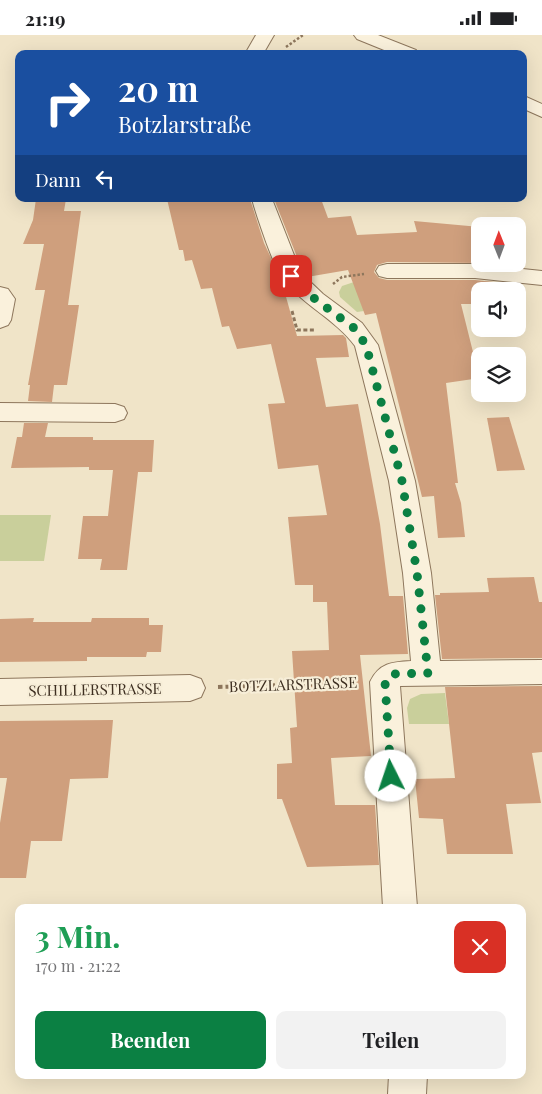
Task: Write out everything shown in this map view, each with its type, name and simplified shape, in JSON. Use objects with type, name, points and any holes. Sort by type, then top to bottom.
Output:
[{"type":"street","points":[[363,35],[400,50]]},
{"type":"street","points":[[527,104],[542,111]]},
{"type":"street","points":[[263,202],[291,276],[315,299],[354,328],[366,345],[402,481],[417,573],[428,673]]},
{"type":"street","points":[[387,271],[474,271],[542,278]]},
{"type":"street","points":[[0,294],[4,299],[0,320]]},
{"type":"street","points":[[0,412],[114,413]]},
{"type":"street","points":[[400,904],[385,682],[393,674],[542,672]]},
{"type":"street","name":"SCHILLERSTRASSE","points":[[0,692],[190,688]]},
{"type":"street","points":[[407,1094],[408,1079]]},
{"type":"path","points":[[315,299],[342,277],[387,271]]},
{"type":"path","name":"BOTZLARSTRASSE","points":[[190,688],[385,682]]},
{"type":"green space","points":[[354,282],[364,311],[357,312],[340,297],[339,292],[342,286]]},
{"type":"green space","points":[[0,515],[51,515],[44,561],[0,561]]},
{"type":"green space","points":[[445,693],[449,724],[409,724],[407,708],[410,699],[421,694]]},
{"type":"building","points":[[36,202],[66,202],[64,211],[81,211],[68,305],[79,305],[67,385],[54,385],[52,402],[28,401],[30,385],[28,385],[45,290],[35,290],[44,244],[23,244],[33,220]]},
{"type":"building","points":[[168,202],[251,202],[264,243],[281,279],[297,336],[343,335],[346,338],[349,357],[316,358],[326,407],[358,404],[380,524],[389,596],[403,596],[408,654],[360,655],[371,756],[331,758],[335,805],[375,805],[379,865],[307,867],[282,799],[277,799],[277,764],[292,763],[290,728],[297,727],[292,651],[329,650],[327,602],[313,602],[313,585],[295,585],[288,517],[327,515],[318,465],[278,469],[268,404],[285,403],[271,344],[237,349],[229,326],[222,327],[212,288],[201,289],[192,260],[185,261],[183,250],[179,250]]},
{"type":"building","points":[[275,202],[322,202],[328,218],[351,216],[357,235],[417,232],[414,221],[471,226],[471,263],[387,262],[377,265],[374,272],[379,278],[387,280],[475,280],[494,282],[471,282],[471,304],[461,304],[472,347],[471,379],[446,383],[458,483],[455,483],[461,503],[465,537],[438,538],[434,496],[422,497],[376,313],[365,315],[348,270],[307,277],[303,272]]},
{"type":"building","points":[[509,417],[525,470],[497,471],[487,418]]},
{"type":"building","points":[[24,423],[48,423],[45,437],[93,437],[93,440],[154,440],[152,472],[138,472],[127,570],[100,570],[102,559],[78,559],[83,516],[108,516],[113,470],[89,470],[89,467],[11,468],[17,437],[22,437]]},
{"type":"building","points":[[534,577],[539,602],[542,602],[542,658],[442,659],[435,595],[440,595],[440,593],[489,592],[487,578]]},
{"type":"building","points":[[34,618],[33,622],[91,622],[92,618],[149,618],[149,625],[163,625],[161,652],[147,652],[146,657],[87,657],[87,661],[0,662],[0,619]]},
{"type":"building","points":[[542,686],[542,752],[532,753],[541,803],[506,804],[513,854],[447,854],[443,819],[419,818],[415,779],[455,778],[445,687]]},
{"type":"building","points":[[113,720],[108,778],[70,779],[62,841],[31,841],[26,878],[0,878],[0,823],[7,778],[0,778],[0,721]]},
{"type":"route","points":[[291,276],[315,299],[354,328],[366,345],[402,481],[417,573],[428,673],[393,674],[385,682],[391,776]]}]
